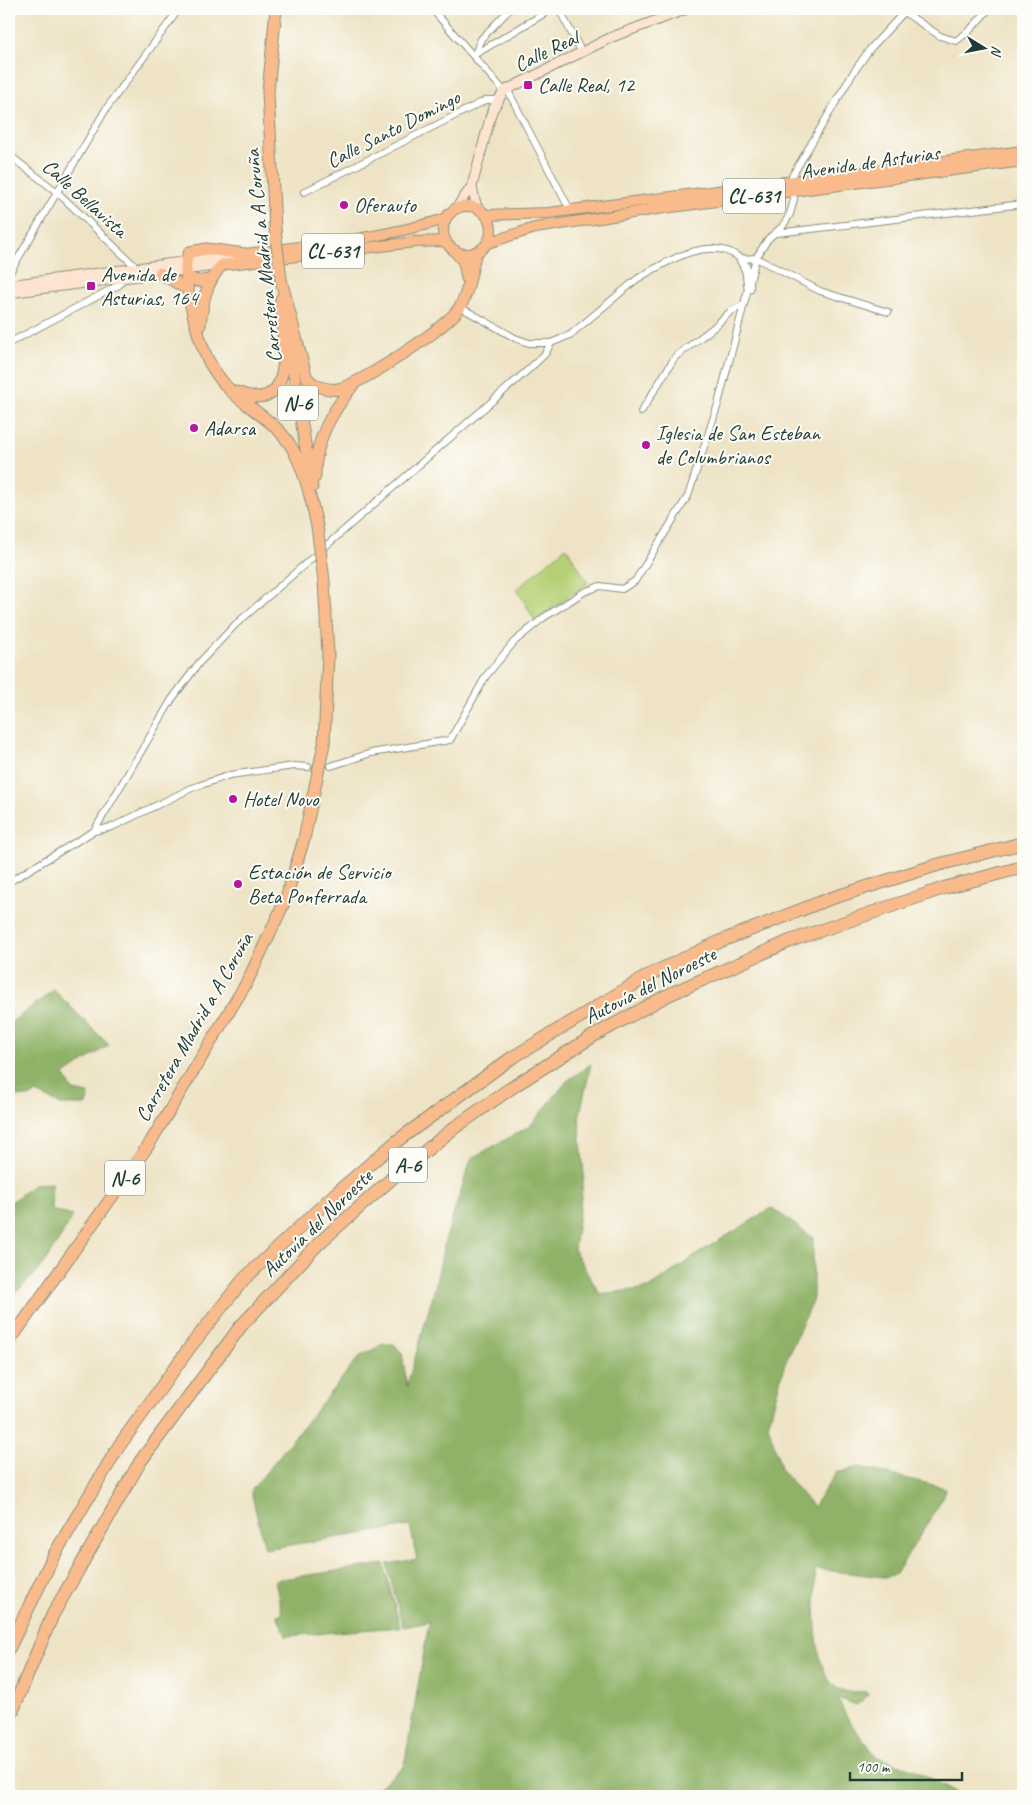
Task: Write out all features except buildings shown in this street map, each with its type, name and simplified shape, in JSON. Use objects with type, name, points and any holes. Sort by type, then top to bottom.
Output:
[{"type":"highway","name":"Carretera Madrid a A Coruña","points":[[9,1342],[148,1146],[247,982],[284,901],[304,839],[324,744],[328,654],[324,581],[308,459],[290,360],[275,229],[268,92],[276,9]]},
{"type":"highway","points":[[245,254],[195,249],[188,254],[186,269],[187,289],[211,366],[228,389],[268,421],[289,444],[310,494],[317,526]]},
{"type":"highway","points":[[455,251],[464,262],[467,284]]},
{"type":"highway","points":[[281,280],[302,365],[310,382],[324,389],[337,389],[353,385],[427,337],[460,307],[476,252]]},
{"type":"highway","points":[[200,332],[202,303],[211,279],[222,265]]},
{"type":"highway","points":[[186,269],[192,280],[198,282],[211,279]]},
{"type":"highway","points":[[160,273],[187,289]]},
{"type":"highway","points":[[228,389],[246,396],[262,397],[274,390],[282,382],[285,368],[281,280]]},
{"type":"highway","points":[[317,526],[315,472],[319,443],[328,421],[353,385]]},
{"type":"highway","name":"Autovía del Noroeste","points":[[9,1648],[59,1547],[119,1446],[190,1347],[243,1280],[335,1194],[396,1141],[510,1058],[651,974],[712,945],[829,899],[937,865],[1023,843]]},
{"type":"highway","name":"Autovía del Noroeste","points":[[9,1719],[53,1614],[140,1462],[241,1326],[319,1244],[397,1174],[454,1128],[514,1086],[595,1034],[668,995],[790,941],[944,888],[965,884],[1023,867]]},
{"type":"highway","points":[[965,884],[1023,871]]},
{"type":"main road","name":"Calle Real","points":[[506,90],[645,24],[688,9]]},
{"type":"main road","points":[[476,252],[467,254],[455,251],[445,242],[442,229],[445,219],[457,207],[472,186],[497,100],[506,90]]},
{"type":"main road","name":"Avenida de Asturias","points":[[487,243],[535,228],[1023,151]]},
{"type":"main road","name":"Avenida de Asturias","points":[[486,215],[570,210],[1023,161]]},
{"type":"main road","points":[[472,186],[477,208]]},
{"type":"main road","points":[[457,207],[468,206],[477,208],[486,215],[490,225],[487,243]]},
{"type":"main road","name":"CL-631","points":[[245,254],[388,233],[445,219]]},
{"type":"main road","name":"CL-631","points":[[222,265],[414,242],[445,242]]},
{"type":"main road","name":"CL-631","points":[[476,252],[487,243]]},
{"type":"main road","points":[[9,293],[222,265]]},
{"type":"main road","points":[[9,284],[137,268],[186,269]]},
{"type":"street","points":[[9,274],[106,109],[179,9]]},
{"type":"street","points":[[432,9],[506,90],[570,210]]},
{"type":"street","points":[[474,55],[481,39],[510,9]]},
{"type":"street","points":[[474,55],[552,9]]},
{"type":"street","points":[[559,9],[582,53]]},
{"type":"street","points":[[331,766],[371,752],[450,740],[486,676],[514,642],[570,600],[600,586],[622,589],[635,581],[688,496],[718,404],[756,258],[768,238],[777,233],[783,226],[792,209],[792,176],[853,73],[870,48],[905,10],[940,36],[956,41],[969,31],[989,9]]},
{"type":"street","name":"Calle Santo Domingo","points":[[304,192],[486,100],[497,100]]},
{"type":"street","name":"Calle Bellavista","points":[[9,155],[57,192],[137,268]]},
{"type":"street","points":[[777,233],[999,205],[1023,204]]},
{"type":"street","points":[[460,307],[515,338],[530,343],[551,344],[570,335],[638,279],[674,260],[715,247],[727,250],[741,259],[748,271],[749,288]]},
{"type":"street","points":[[741,259],[756,258],[820,291],[888,312]]},
{"type":"street","points":[[9,343],[119,285],[123,278]]},
{"type":"street","points":[[641,412],[674,358],[713,328],[730,312],[743,305]]},
{"type":"street","points":[[94,831],[172,699],[199,664],[228,632],[302,565],[528,370],[545,354],[551,344]]},
{"type":"street","points":[[9,882],[94,831],[112,827],[192,788],[230,775],[294,766],[308,768]]},
{"type":"green space","points":[[566,547],[588,583],[535,621],[517,589]]},
{"type":"green space","points":[[54,990],[109,1045],[64,1075],[73,1091],[89,1094],[86,1105],[61,1105],[37,1093],[28,1097],[9,1095],[9,1024]]},
{"type":"green space","points":[[591,1064],[579,1118],[584,1175],[574,1250],[600,1294],[649,1288],[702,1251],[772,1208],[813,1238],[813,1298],[784,1366],[768,1425],[782,1471],[813,1507],[836,1473],[859,1467],[946,1488],[941,1501],[896,1574],[884,1577],[815,1569],[815,1616],[819,1653],[830,1682],[840,1690],[866,1692],[868,1695],[857,1705],[837,1698],[849,1721],[877,1757],[915,1770],[956,1792],[958,1796],[367,1796],[404,1767],[429,1622],[403,1627],[387,1564],[417,1559],[410,1526],[265,1549],[251,1491],[359,1357],[383,1344],[394,1344],[402,1353],[407,1386],[435,1288],[445,1241],[471,1159],[531,1125],[567,1081]]},
{"type":"green space","points":[[52,1183],[51,1210],[73,1216],[38,1271],[9,1296],[9,1204],[34,1184]]},
{"type":"green space","points":[[384,1564],[400,1627],[286,1636],[277,1615],[282,1614],[275,1580]]},
{"type":"place","name":"Calle Real, 12","points":[[528,85]]},
{"type":"place","name":"Oferauto","points":[[344,205]]},
{"type":"place","name":"Avenida de Asturias, 164","points":[[91,286]]},
{"type":"place","name":"Adarsa","points":[[194,428]]},
{"type":"place","name":"Iglesia de San Esteban de Columbrianos","points":[[646,445]]},
{"type":"place","name":"Hotel Novo","points":[[233,799]]},
{"type":"place","name":"Estación de Servicio Beta Ponferrada","points":[[238,884]]}]
